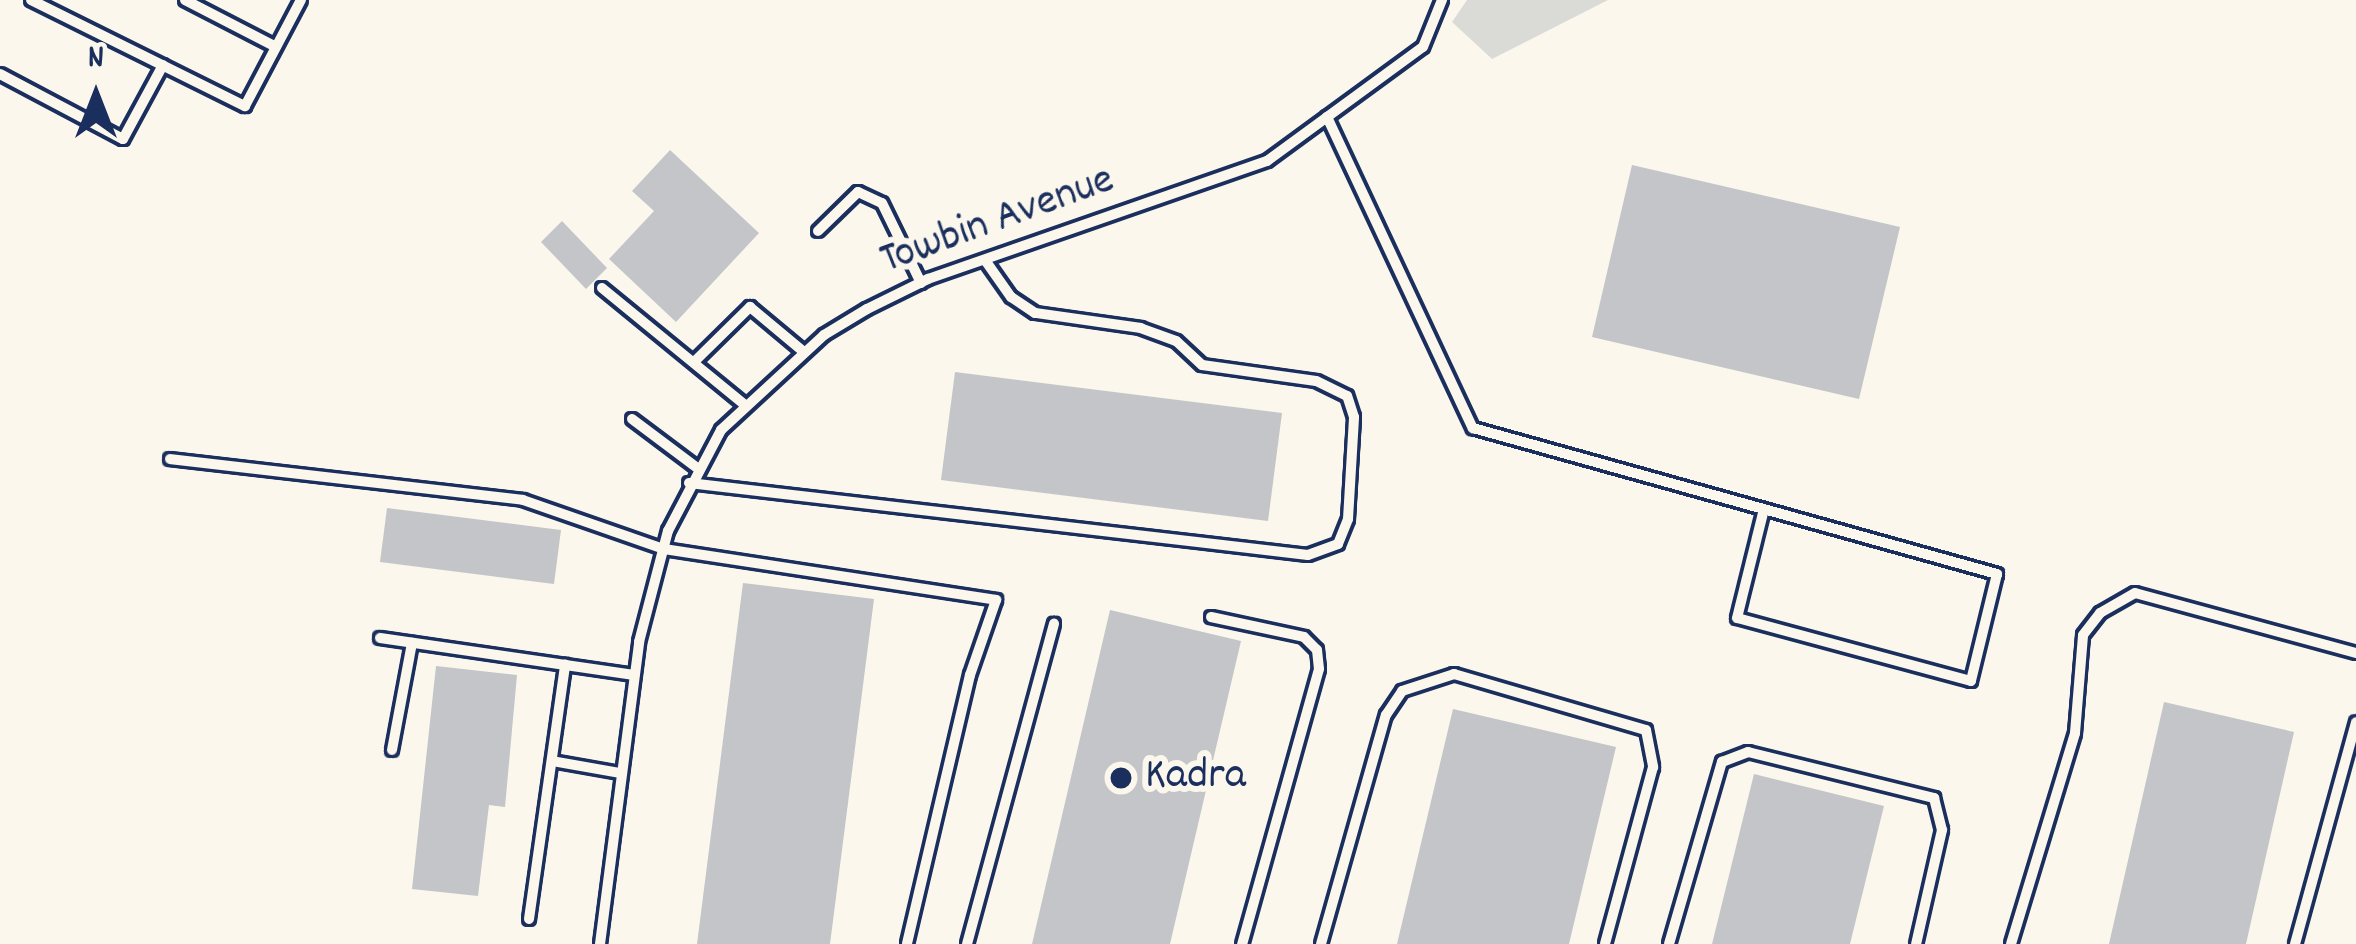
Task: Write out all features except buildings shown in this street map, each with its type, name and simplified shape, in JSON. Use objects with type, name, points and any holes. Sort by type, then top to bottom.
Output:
[{"type":"lane","points":[[32,0],[245,106],[302,0]]},
{"type":"lane","points":[[185,0],[276,47]]},
{"type":"lane","name":"Towbin Avenue","points":[[600,944],[634,675],[664,549],[696,466],[745,405],[804,352],[921,283],[1267,161],[1423,46],[1442,0]]},
{"type":"lane","points":[[0,74],[123,139],[163,65]]},
{"type":"lane","points":[[1327,117],[1473,428],[1764,509],[1997,574],[1971,681],[1737,618],[1764,509]]},
{"type":"lane","points":[[818,231],[858,192],[882,203],[921,283]]},
{"type":"lane","points":[[689,483],[1308,555],[1339,544],[1348,519],[1354,417],[1347,396],[1316,380],[1202,364],[1176,341],[1142,328],[1035,313],[1011,297],[985,260]]},
{"type":"lane","points":[[602,288],[696,360],[745,405]]},
{"type":"lane","points":[[696,360],[750,307],[804,352]]},
{"type":"lane","points":[[632,418],[696,466]]},
{"type":"lane","points":[[170,459],[523,500],[664,549],[996,600],[970,675],[907,944]]},
{"type":"lane","points":[[2011,944],[2075,733],[2083,635],[2099,613],[2135,593],[2356,653]]},
{"type":"lane","points":[[1211,617],[1304,637],[1317,650],[1318,669],[1242,944]]},
{"type":"lane","points":[[967,944],[1054,624]]},
{"type":"lane","points":[[380,638],[634,675]]},
{"type":"lane","points":[[392,750],[412,643]]},
{"type":"lane","points":[[529,919],[565,665]]},
{"type":"lane","points":[[1321,944],[1386,715],[1402,691],[1454,674],[1646,730],[1653,766],[1604,944]]},
{"type":"lane","points":[[2295,944],[2356,722]]},
{"type":"lane","points":[[1669,944],[1722,762],[1748,752],[1934,798],[1942,830],[1916,944]]},
{"type":"lane","points":[[552,760],[620,773]]},
{"type":"shaded area","points":[[1467,0],[1608,0],[1492,59],[1452,22]]},
{"type":"place","name":"Kadra","points":[[1121,778]]}]
